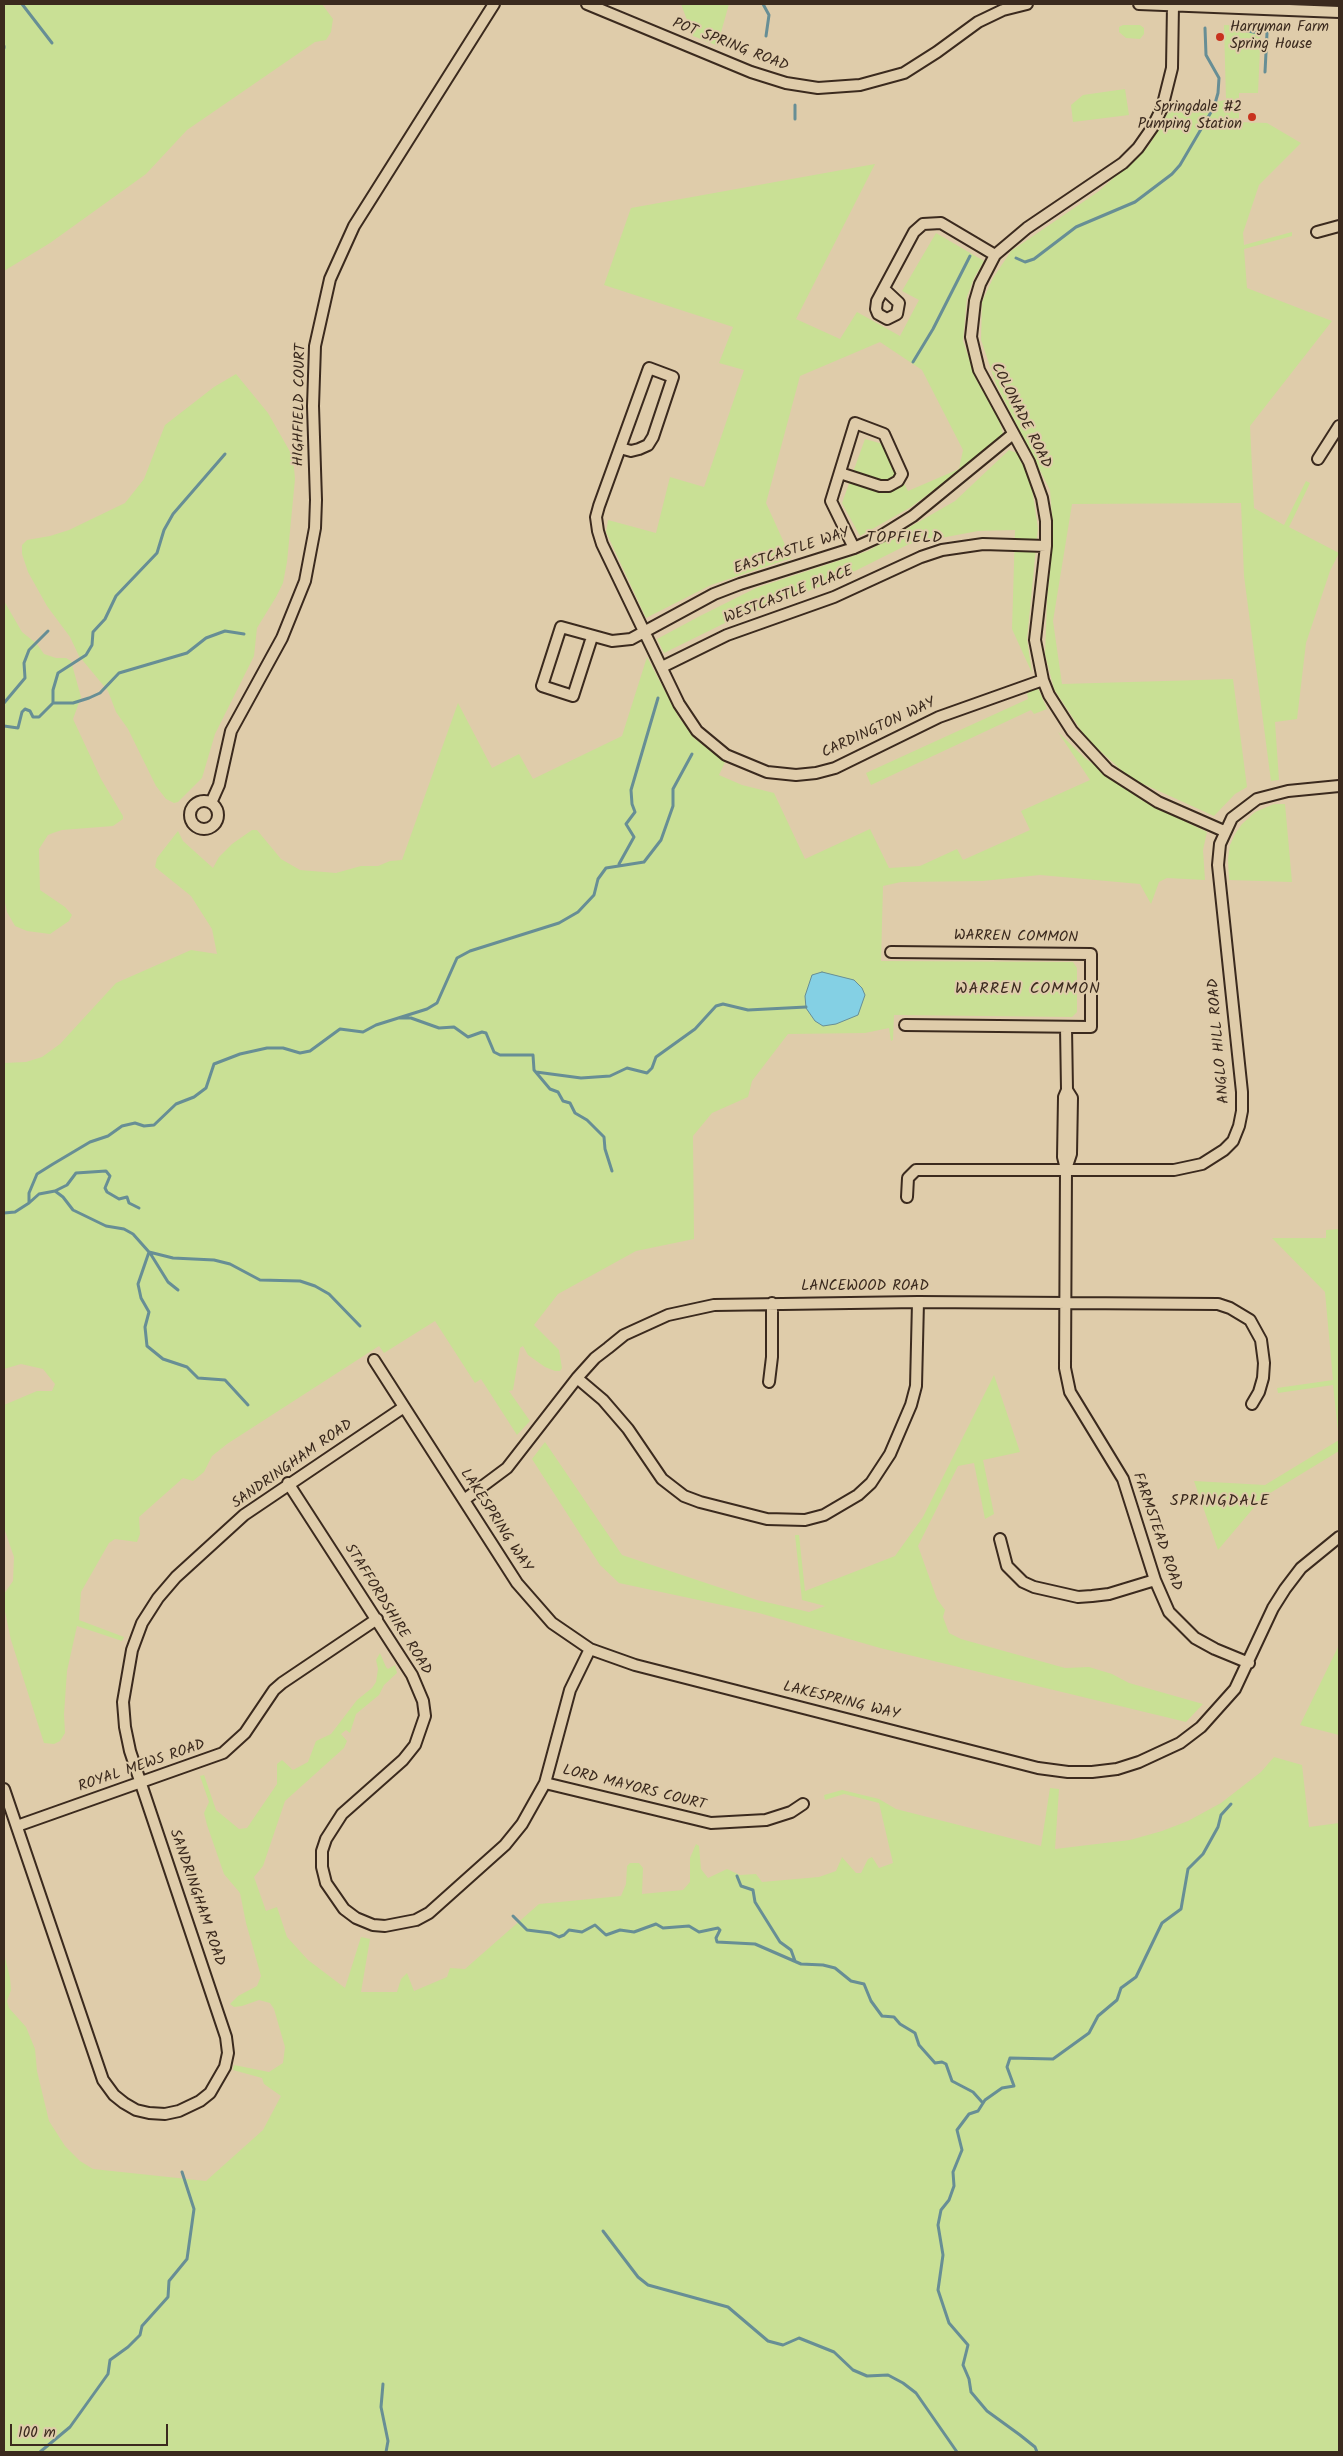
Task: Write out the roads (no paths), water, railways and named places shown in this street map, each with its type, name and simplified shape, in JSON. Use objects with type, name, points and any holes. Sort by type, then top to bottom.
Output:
[{"type":"street","name":"HIGHFIELD COURT","points":[[211,802],[219,785],[231,731],[291,619],[306,572],[314,528],[316,500],[313,406],[315,346],[330,279],[354,226],[494,4]]},
{"type":"street","name":"POT SPRING ROAD","points":[[588,4],[751,72],[786,83],[818,88],[860,85],[904,72],[937,52],[978,22],[1003,10],[1027,4]]},
{"type":"street","points":[[1139,4],[1339,12]]},
{"type":"street","name":"COLONADE ROAD","points":[[1174,5],[1173,51],[1168,88],[1152,128],[1138,148],[1104,178],[1028,228],[996,255],[980,284],[975,301],[971,337],[979,370],[1029,462],[1042,498],[1046,521],[1046,546],[1035,640],[1043,680],[1056,709],[1072,731],[1108,770],[1158,802],[1224,831]]},
{"type":"street","points":[[884,289],[914,232],[923,224],[941,223],[996,255]]},
{"type":"street","points":[[1317,232],[1339,226]]},
{"type":"street","name":"CARDINGTON WAY","points":[[620,448],[631,451],[639,450],[648,445],[653,437],[673,377],[649,368],[620,448],[599,506],[596,518],[598,531],[679,704],[706,739],[726,755],[767,772],[796,775],[816,773],[835,768],[939,717],[1043,680]]},
{"type":"street","points":[[840,473],[880,486],[889,486],[898,481],[902,474],[884,434],[854,423],[831,501],[854,548]]},
{"type":"street","points":[[1318,460],[1339,426]]},
{"type":"street","name":"EASTCASTLE WAY","points":[[592,637],[572,696],[542,686],[561,627],[592,637],[621,641],[644,632],[714,594],[854,548],[881,536],[913,516],[1013,434]]},
{"type":"street","name":"WESTCASTLE PLACE","points":[[662,667],[727,635],[834,597],[921,557],[942,550],[983,544],[1046,546]]},
{"type":"street","name":"ANGLO HILL ROAD","points":[[907,1197],[908,1178],[916,1170],[1189,1169],[1213,1159],[1233,1141],[1242,1111],[1242,1092],[1218,865],[1220,844],[1224,831],[1232,818],[1257,799],[1288,791],[1339,786]]},
{"type":"street","name":"WARREN COMMON","points":[[891,952],[1091,954],[1091,1027],[904,1025]]},
{"type":"street","name":"FARMSTEAD ROAD","points":[[1066,1027],[1067,1090],[1064,1096],[1063,1157],[1066,1169],[1064,1303],[1065,1368],[1070,1392],[1124,1479],[1155,1580],[1169,1612],[1195,1638],[1214,1649],[1249,1663]]},
{"type":"street","points":[[578,1378],[628,1429],[652,1467],[671,1488],[700,1502],[766,1519],[805,1520],[824,1515],[858,1495],[871,1483],[890,1454],[908,1412],[916,1386],[918,1302]]},
{"type":"street","name":"LANCEWOOD ROAD","points":[[464,1500],[506,1468],[595,1358],[624,1335],[668,1314],[714,1305],[918,1302],[1218,1304],[1240,1313],[1250,1320],[1261,1340],[1264,1362],[1259,1392],[1252,1404]]},
{"type":"street","points":[[769,1382],[772,1357],[772,1303]]},
{"type":"street","name":"LAKESPRING WAY","points":[[374,1360],[532,1602],[552,1623],[590,1649],[645,1668],[1029,1765],[1068,1772],[1117,1769],[1139,1762],[1180,1744],[1218,1710],[1235,1689],[1249,1663],[1273,1608],[1301,1568],[1339,1537]]},
{"type":"street","name":"SANDRINGHAM ROAD","points":[[4,1789],[103,2080],[114,2095],[136,2110],[165,2114],[179,2111],[200,2101],[210,2093],[225,2067],[228,2053],[222,2022],[128,1743],[123,1702],[132,1650],[142,1624],[158,1598],[176,1577],[244,1515],[288,1483],[404,1407]]},
{"type":"street","name":"STAFFORDSHIRE ROAD","points":[[288,1483],[377,1619],[419,1688],[425,1716],[414,1745],[403,1760],[342,1814],[326,1838],[322,1852],[322,1867],[326,1883],[344,1909],[356,1918],[373,1925],[385,1926],[416,1920],[429,1912],[505,1845],[522,1824],[544,1783],[570,1690],[590,1649]]},
{"type":"street","points":[[1000,1539],[1007,1566],[1023,1582],[1034,1587],[1078,1596],[1092,1596],[1109,1594],[1155,1580]]},
{"type":"street","name":"ROYAL MEWS ROAD","points":[[16,1826],[223,1753],[245,1733],[274,1690],[282,1683],[377,1619]]},
{"type":"street","name":"LORD MAYORS COURT","points":[[544,1783],[711,1824],[766,1820],[791,1812],[803,1804]]},
{"type":"water","points":[[822,972],[854,980],[862,988],[865,995],[858,1015],[836,1024],[823,1026],[815,1021],[806,1008],[805,996],[812,975]]},
{"type":"waterway","points":[[22,4],[52,43]]},
{"type":"waterway","points":[[763,4],[769,15],[766,36]]},
{"type":"waterway","points":[[1016,258],[1025,262],[1034,259],[1076,227],[1135,202],[1172,174],[1180,165],[1214,107],[1218,93],[1219,78],[1206,55],[1205,28]]},
{"type":"waterway","points":[[1233,28],[1258,33]]},
{"type":"waterway","points":[[1265,72],[1267,33]]},
{"type":"waterway","points":[[795,105],[795,119]]},
{"type":"waterway","points":[[913,362],[933,329],[970,256]]},
{"type":"waterway","points":[[53,703],[53,690],[58,673],[86,655],[92,645],[93,632],[105,619],[116,596],[157,553],[164,530],[173,514],[225,454]]},
{"type":"waterway","points":[[4,703],[25,678],[24,663],[29,650],[48,631]]},
{"type":"waterway","points":[[4,726],[18,728],[22,712],[25,709],[30,711],[33,717],[39,717],[53,703],[73,703],[89,698],[100,693],[119,673],[187,653],[206,638],[225,631],[244,634]]},
{"type":"waterway","points":[[619,864],[634,837],[626,824],[635,812],[632,804],[631,790],[658,698]]},
{"type":"waterway","points":[[4,1213],[15,1212],[29,1203],[29,1193],[37,1174],[53,1164],[90,1142],[108,1136],[122,1126],[135,1123],[144,1126],[154,1125],[176,1104],[194,1097],[206,1088],[214,1064],[240,1054],[267,1048],[283,1048],[300,1053],[310,1051],[340,1029],[363,1032],[376,1025],[427,1009],[437,1003],[457,958],[470,951],[559,923],[578,912],[594,895],[598,879],[606,868],[644,862],[661,840],[673,806],[673,789],[692,754]]},
{"type":"waterway","points":[[536,1072],[581,1078],[610,1076],[627,1068],[647,1073],[652,1068],[656,1057],[695,1029],[716,1006],[723,1004],[748,1010],[806,1007]]},
{"type":"waterway","points":[[400,1018],[411,1018],[439,1028],[454,1027],[468,1037],[482,1032],[486,1033],[494,1052],[500,1055],[533,1055],[534,1070],[550,1089],[558,1092],[563,1101],[570,1103],[575,1113],[587,1120],[604,1137],[605,1149],[612,1171]]},
{"type":"waterway","points":[[55,1191],[67,1185],[76,1173],[106,1171],[110,1176],[105,1188],[107,1192],[119,1199],[127,1197],[129,1203],[139,1208]]},
{"type":"waterway","points":[[29,1203],[39,1194],[55,1191],[63,1197],[73,1210],[106,1226],[124,1229],[133,1234],[149,1252],[173,1258],[214,1260],[230,1264],[260,1280],[300,1281],[315,1286],[329,1294],[360,1326]]},
{"type":"waterway","points":[[149,1252],[138,1284],[141,1298],[149,1312],[145,1327],[147,1346],[163,1359],[187,1367],[198,1378],[225,1380],[248,1405]]},
{"type":"waterway","points":[[150,1253],[168,1282],[178,1290]]},
{"type":"waterway","points":[[1037,2452],[1035,2447],[987,2411],[971,2392],[969,2379],[963,2365],[968,2345],[949,2323],[938,2290],[943,2255],[938,2225],[941,2210],[949,2200],[954,2186],[953,2172],[962,2150],[957,2130],[969,2114],[978,2111],[985,2100],[1002,2088],[1014,2086],[1007,2067],[1010,2058],[1053,2059],[1089,2033],[1098,2016],[1117,2000],[1121,1988],[1136,1977],[1162,1923],[1181,1909],[1188,1869],[1203,1854],[1218,1827],[1221,1815],[1231,1804]]},
{"type":"waterway","points":[[737,1876],[741,1886],[753,1890],[755,1902],[780,1942],[791,1950],[795,1961]]},
{"type":"waterway","points":[[513,1916],[527,1930],[551,1933],[559,1937],[569,1930],[582,1932],[595,1925],[606,1935],[620,1930],[634,1932],[656,1924],[663,1928],[689,1926],[699,1932],[718,1928],[720,1930],[716,1938],[717,1942],[755,1944],[801,1964],[823,1965],[835,1968],[851,1981],[864,1984],[871,2001],[882,2016],[894,2017],[900,2024],[915,2033],[919,2045],[935,2063],[942,2062],[946,2064],[952,2081],[973,2092],[982,2102]]},
{"type":"waterway","points":[[40,2452],[70,2427],[108,2374],[110,2360],[128,2347],[140,2335],[142,2326],[168,2297],[169,2281],[187,2259],[194,2209],[182,2172]]},
{"type":"waterway","points":[[603,2231],[638,2277],[648,2285],[728,2307],[768,2341],[783,2345],[799,2338],[834,2352],[853,2370],[867,2376],[888,2375],[903,2383],[916,2393],[957,2452]]},
{"type":"waterway","points":[[383,2384],[381,2407],[388,2441],[386,2452]]},
{"type":"place","name":"Harryman Farm Spring House","points":[[1220,37]]},
{"type":"place","name":"Springdale #2 Pumping Station","points":[[1252,117]]},
{"type":"district","name":"TOPFIELD","points":[[905,539]]},
{"type":"district","name":"WARREN COMMON","points":[[1028,990]]},
{"type":"district","name":"SPRINGDALE","points":[[1220,1502]]}]
